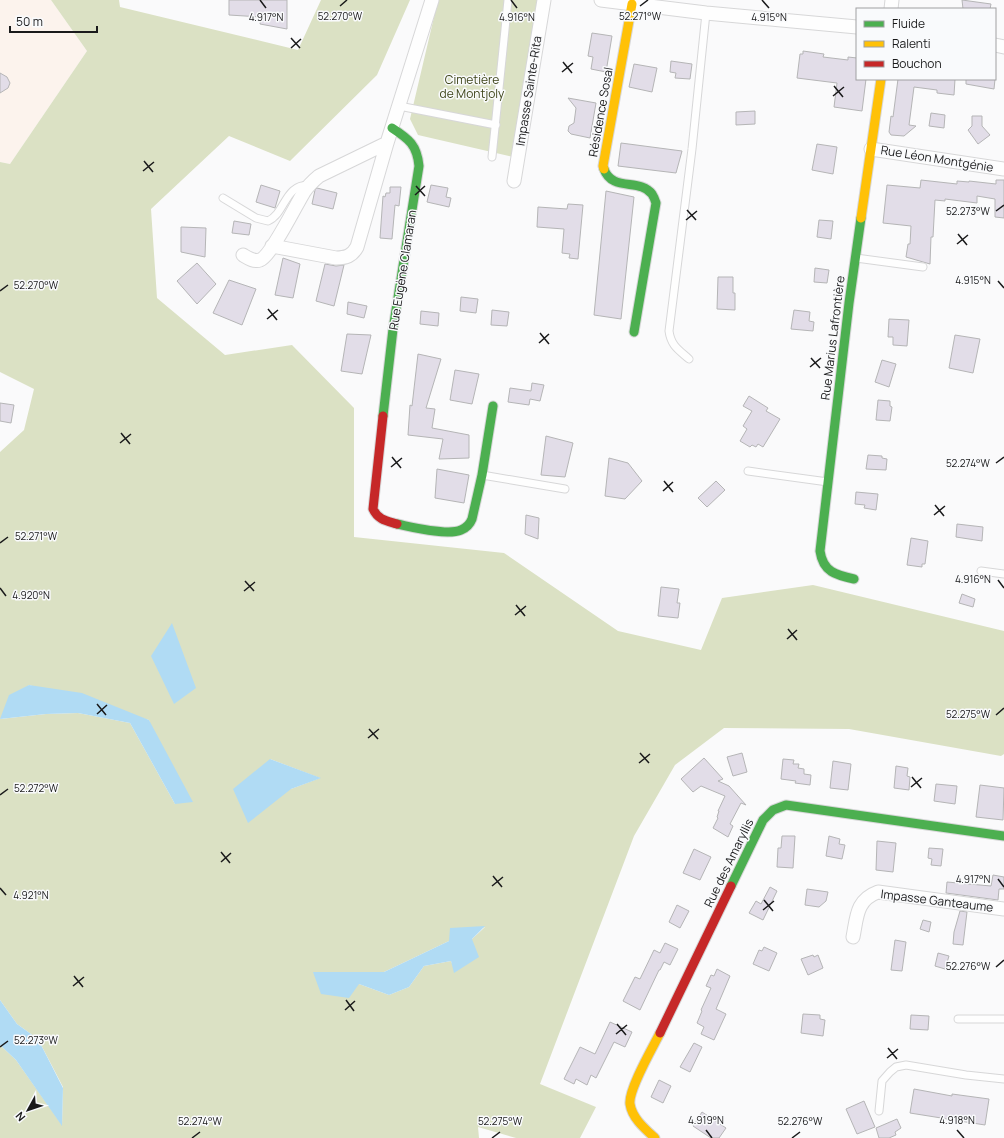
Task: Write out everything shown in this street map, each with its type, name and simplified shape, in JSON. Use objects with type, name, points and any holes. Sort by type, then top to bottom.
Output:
[{"type":"street","points":[[272,246],[336,258],[346,257],[353,253],[357,247],[387,143],[432,0]]},
{"type":"street","name":"Impasse Sainte-Rita","points":[[514,182],[544,0]]},
{"type":"street","points":[[601,0],[856,27]]},
{"type":"street","name":"Résidence Sosal","points":[[632,4],[603,166],[606,175],[611,180],[646,188],[654,196],[656,203],[634,332]]},
{"type":"street","name":"Rue Marius Lafrontière","points":[[854,579],[832,573],[820,558],[820,551],[849,303],[881,80]]},
{"type":"street","name":"Rue Eugène Clamaran","points":[[392,128],[414,144],[417,150],[419,166],[393,329],[373,509],[375,514],[385,521],[446,532],[460,531],[470,524],[472,519],[482,475]]},
{"type":"street","points":[[243,255],[251,260],[260,260],[265,257],[303,194],[322,174],[387,143]]},
{"type":"street","name":"Rue Léon Montgénie","points":[[871,148],[1004,169]]},
{"type":"street","points":[[482,475],[493,406]]},
{"type":"street","name":"Rue des Amaryllis","points":[[655,1138],[639,1122],[632,1107],[630,1099],[634,1086],[763,820],[771,810],[780,805],[786,805],[1004,836]]},
{"type":"street","name":"Impasse Ganteaume","points":[[854,937],[860,905],[867,898],[878,892],[1004,909]]},
{"type":"lane","points":[[492,157],[508,0]]},
{"type":"lane","points":[[689,359],[675,346],[671,340],[669,331],[692,149],[706,12]]},
{"type":"lane","points":[[399,106],[496,125]]},
{"type":"lane","points":[[222,198],[256,218],[268,222],[272,220],[296,188],[302,185],[310,185]]},
{"type":"lane","points":[[855,258],[923,267]]},
{"type":"lane","points":[[748,471],[828,482]]},
{"type":"lane","points":[[482,475],[565,489]]},
{"type":"lane","points":[[981,571],[1004,574]]},
{"type":"lane","points":[[958,1019],[1004,1019]]},
{"type":"lane","points":[[879,1111],[882,1081],[896,1067],[906,1065],[966,1075],[1004,1079]]},
{"type":"shaded area","points":[[0,0],[51,0],[87,51],[10,164],[0,162]]},
{"type":"green space","points":[[51,0],[119,0],[120,7],[298,50],[321,0],[410,0],[377,75],[290,161],[229,136],[151,209],[157,298],[225,355],[292,345],[354,408],[354,537],[504,553],[618,631],[701,650],[722,598],[813,585],[1004,631],[1004,754],[1001,756],[849,729],[724,728],[675,765],[634,836],[540,1084],[596,1107],[580,1138],[516,1138],[478,1127],[479,1138],[0,1138],[0,1045],[16,1060],[62,1125],[63,1087],[38,1039],[17,1024],[0,1000],[0,719],[0,452],[24,430],[34,389],[0,372],[0,162],[10,164],[87,51]],"holes":[[[29,685],[149,720],[175,804],[130,723],[78,713],[46,714],[0,719]],[[270,759],[320,778],[291,789]],[[485,927],[472,939],[455,972],[451,961],[424,966],[409,987],[389,995],[359,984],[313,972],[384,972],[449,941]]]},
{"type":"green space","name":"Cimetière de Montjoly","points":[[438,0],[543,0],[513,157],[418,135],[410,119]]},
{"type":"water","points":[[172,623],[196,688],[174,704],[151,656]]},
{"type":"water","points":[[29,685],[82,693],[149,720],[193,802],[175,804],[130,723],[78,713],[46,714],[0,719],[9,695]]},
{"type":"water","points":[[270,759],[321,778],[291,789],[248,823],[233,789]]},
{"type":"water","points":[[485,926],[472,939],[479,957],[454,973],[451,961],[424,966],[409,987],[389,995],[359,984],[349,998],[321,994],[313,972],[384,972],[449,941],[450,928]]},
{"type":"water","points":[[0,1000],[17,1024],[38,1039],[63,1088],[62,1126],[16,1060],[0,1045]]},
{"type":"building","points":[[229,0],[287,0],[287,29],[260,24],[261,17],[229,15]]},
{"type":"building","points":[[962,0],[991,4],[990,8],[963,8]]},
{"type":"building","points":[[592,33],[612,36],[606,72],[591,69],[593,57],[588,56]]},
{"type":"building","points":[[803,51],[824,54],[823,57],[848,60],[848,57],[856,58],[856,80],[866,80],[862,111],[834,107],[837,83],[797,78],[800,54],[803,54]]},
{"type":"building","points":[[671,61],[692,64],[690,79],[675,78],[676,73],[670,72]]},
{"type":"building","points":[[634,64],[657,68],[652,92],[629,87]]},
{"type":"building","points":[[0,73],[7,77],[10,83],[8,88],[0,93]]},
{"type":"building","points":[[898,80],[955,80],[954,95],[937,93],[937,90],[914,87],[909,125],[916,126],[904,136],[891,135],[889,132],[891,116],[893,117]]},
{"type":"building","points":[[966,80],[995,80],[994,89],[966,84]]},
{"type":"building","points":[[568,98],[596,103],[590,138],[571,134],[568,131],[569,126],[574,123],[576,108]]},
{"type":"building","points":[[755,111],[755,124],[736,125],[736,112]]},
{"type":"building","points":[[931,113],[945,115],[944,128],[929,126]]},
{"type":"building","points":[[972,116],[982,116],[982,126],[990,135],[978,144],[968,130],[972,126]]},
{"type":"building","points":[[621,143],[682,151],[676,173],[618,166]]},
{"type":"building","points":[[817,144],[837,147],[833,174],[812,170]]},
{"type":"building","points":[[921,180],[957,184],[957,181],[969,181],[996,184],[996,180],[1004,180],[1004,218],[995,217],[995,199],[977,196],[977,203],[945,199],[945,201],[935,200],[930,264],[906,257],[908,244],[910,244],[911,226],[883,223],[887,185],[920,188]]},
{"type":"building","points":[[261,185],[280,191],[275,208],[256,202]]},
{"type":"building","points":[[431,185],[448,188],[446,197],[451,198],[449,207],[427,202]]},
{"type":"building","points":[[390,187],[401,187],[399,206],[395,205],[392,239],[380,238],[383,196],[385,197],[386,193],[390,193]]},
{"type":"building","points":[[317,188],[337,193],[333,209],[312,204],[315,190]]},
{"type":"building","points":[[606,191],[634,197],[621,319],[594,315]]},
{"type":"building","points":[[568,204],[583,205],[578,259],[569,258],[570,254],[562,253],[564,229],[537,227],[538,207],[567,209]]},
{"type":"building","points":[[819,220],[833,221],[831,239],[817,237]]},
{"type":"building","points":[[234,221],[251,224],[249,235],[232,233]]},
{"type":"building","points":[[181,227],[206,228],[205,257],[181,252]]},
{"type":"building","points":[[283,258],[300,264],[293,298],[275,295]]},
{"type":"building","points":[[197,263],[216,284],[197,304],[177,281]]},
{"type":"building","points":[[325,264],[336,266],[344,265],[334,306],[316,301]]},
{"type":"building","points":[[815,268],[829,270],[827,283],[814,282]]},
{"type":"building","points":[[718,277],[733,277],[735,310],[717,309]]},
{"type":"building","points":[[229,280],[256,289],[242,325],[213,313]]},
{"type":"building","points":[[461,297],[478,299],[476,313],[460,311]]},
{"type":"building","points":[[348,302],[367,306],[364,318],[347,314]]},
{"type":"building","points":[[492,310],[509,312],[507,326],[491,325]]},
{"type":"building","points":[[794,310],[810,312],[809,321],[814,322],[813,331],[791,329]]},
{"type":"building","points":[[421,311],[439,313],[438,326],[420,324]]},
{"type":"building","points":[[889,319],[909,320],[907,346],[893,345],[893,337],[888,337]]},
{"type":"building","points":[[347,334],[371,335],[362,374],[341,371]]},
{"type":"building","points":[[955,335],[980,339],[973,373],[949,368]]},
{"type":"building","points":[[418,354],[441,359],[426,408],[435,409],[432,428],[469,435],[469,458],[439,459],[443,439],[408,435],[410,405],[412,406]]},
{"type":"building","points":[[882,360],[896,364],[889,387],[875,382]]},
{"type":"building","points":[[455,370],[479,374],[472,404],[450,400]]},
{"type":"building","points":[[532,383],[544,385],[540,401],[530,399],[529,405],[508,402],[510,388],[531,391]]},
{"type":"building","points":[[749,396],[768,408],[766,411],[780,419],[763,447],[758,444],[756,447],[752,445],[750,447],[740,441],[747,429],[743,426],[752,411],[743,406]]},
{"type":"building","points":[[878,400],[890,401],[890,406],[892,407],[890,421],[876,420]]},
{"type":"building","points":[[0,403],[14,405],[11,423],[0,421]]},
{"type":"building","points":[[546,436],[573,443],[565,477],[541,475]]},
{"type":"building","points":[[868,455],[882,456],[882,458],[887,459],[886,470],[866,469]]},
{"type":"building","points":[[609,458],[628,463],[642,481],[625,499],[605,496]]},
{"type":"building","points":[[437,469],[469,475],[464,503],[435,498]]},
{"type":"building","points":[[716,481],[725,490],[707,507],[698,498]]},
{"type":"building","points":[[856,492],[878,494],[876,510],[864,508],[865,505],[855,504]]},
{"type":"building","points":[[526,515],[539,518],[538,539],[525,534]]},
{"type":"building","points":[[957,524],[983,527],[982,541],[956,537]]},
{"type":"building","points":[[911,538],[928,541],[925,564],[922,564],[922,567],[907,565]]},
{"type":"building","points":[[661,587],[679,589],[677,603],[680,603],[678,618],[658,616]]},
{"type":"building","points":[[962,594],[975,599],[973,607],[959,603]]},
{"type":"building","points":[[742,753],[747,772],[733,776],[727,757]]},
{"type":"building","points":[[704,758],[723,779],[718,781],[729,786],[746,805],[741,803],[730,824],[733,826],[728,837],[713,828],[718,818],[718,811],[725,796],[701,786],[693,792],[681,779]]},
{"type":"building","points":[[783,759],[794,760],[793,764],[799,764],[798,768],[804,769],[804,774],[811,775],[810,785],[781,779]]},
{"type":"building","points":[[833,761],[851,764],[848,790],[830,788]]},
{"type":"building","points":[[896,766],[908,768],[907,776],[910,777],[909,790],[894,788]]},
{"type":"building","points":[[936,784],[957,786],[955,804],[934,801]]},
{"type":"building","points":[[980,785],[1004,788],[1003,820],[976,817]]},
{"type":"building","points":[[782,836],[795,836],[793,868],[777,867],[778,848],[781,848]]},
{"type":"building","points":[[829,836],[840,839],[839,844],[845,845],[842,859],[826,856]]},
{"type":"building","points":[[877,841],[896,843],[893,872],[876,870]]},
{"type":"building","points":[[929,848],[943,849],[941,866],[931,865],[932,859],[928,858]]},
{"type":"building","points":[[694,849],[711,857],[700,880],[683,873]]},
{"type":"building","points":[[993,875],[1004,877],[1004,889],[999,889],[998,900],[946,893],[947,882],[991,886]]},
{"type":"building","points":[[770,887],[777,891],[763,920],[749,913],[756,901],[761,904]]},
{"type":"building","points":[[807,889],[828,892],[826,901],[819,907],[805,905]]},
{"type":"building","points":[[677,905],[689,911],[680,928],[669,922]]},
{"type":"building","points":[[960,911],[967,912],[963,945],[953,944],[954,932]]},
{"type":"building","points":[[923,920],[931,922],[929,932],[920,929]]},
{"type":"building","points":[[895,940],[906,942],[902,971],[891,970]]},
{"type":"building","points":[[665,943],[678,949],[670,965],[664,962],[659,970],[640,1010],[623,1001],[635,977],[640,979],[654,950],[660,953]]},
{"type":"building","points":[[764,947],[777,953],[769,971],[753,964],[759,950],[762,951]]},
{"type":"building","points":[[938,953],[949,956],[945,969],[935,966]]},
{"type":"building","points":[[813,955],[814,957],[818,955],[823,968],[808,975],[801,959]]},
{"type":"building","points":[[717,969],[730,976],[716,1009],[726,1014],[714,1040],[701,1034],[704,1027],[697,1023],[711,988],[706,986],[711,975],[714,976]]},
{"type":"building","points":[[803,1014],[820,1015],[820,1019],[825,1020],[823,1036],[801,1033]]},
{"type":"building","points":[[911,1015],[929,1016],[928,1030],[910,1029]]},
{"type":"building","points":[[610,1022],[632,1032],[625,1047],[614,1042],[596,1078],[591,1075],[587,1085],[576,1079],[574,1084],[564,1079],[580,1047],[595,1054]]},
{"type":"building","points":[[694,1043],[702,1047],[690,1072],[680,1067]]},
{"type":"building","points":[[659,1080],[671,1086],[663,1103],[651,1097]]},
{"type":"building","points":[[914,1089],[952,1096],[952,1094],[989,1099],[985,1125],[910,1113]]},
{"type":"building","points":[[864,1101],[875,1127],[857,1134],[846,1109]]},
{"type":"building","points":[[702,1112],[726,1128],[719,1138],[711,1138],[693,1126]]},
{"type":"building","points":[[897,1119],[901,1128],[895,1132],[896,1135],[889,1138],[879,1138],[876,1128]]},
{"type":"traffic: fast","points":[[383,416],[393,329],[419,166],[416,153],[411,143],[392,128]]},
{"type":"traffic: fast","points":[[604,169],[608,176],[613,180],[647,189],[654,197],[656,203],[634,332]]},
{"type":"traffic: fast","points":[[854,579],[836,574],[827,568],[824,564],[820,551],[849,303],[861,218]]},
{"type":"traffic: fast","points":[[397,524],[439,532],[455,532],[465,528],[469,524],[472,519],[482,475],[493,406]]},
{"type":"traffic: fast","points":[[731,886],[763,820],[773,810],[786,805],[1004,836]]},
{"type":"traffic: slow","points":[[604,169],[603,166],[632,4]]},
{"type":"traffic: slow","points":[[861,218],[881,80]]},
{"type":"traffic: slow","points":[[655,1138],[636,1119],[631,1109],[630,1098],[637,1079],[660,1033]]},
{"type":"traffic: jam","points":[[383,416],[373,509],[380,518],[397,524]]},
{"type":"traffic: jam","points":[[660,1033],[731,886]]}]
